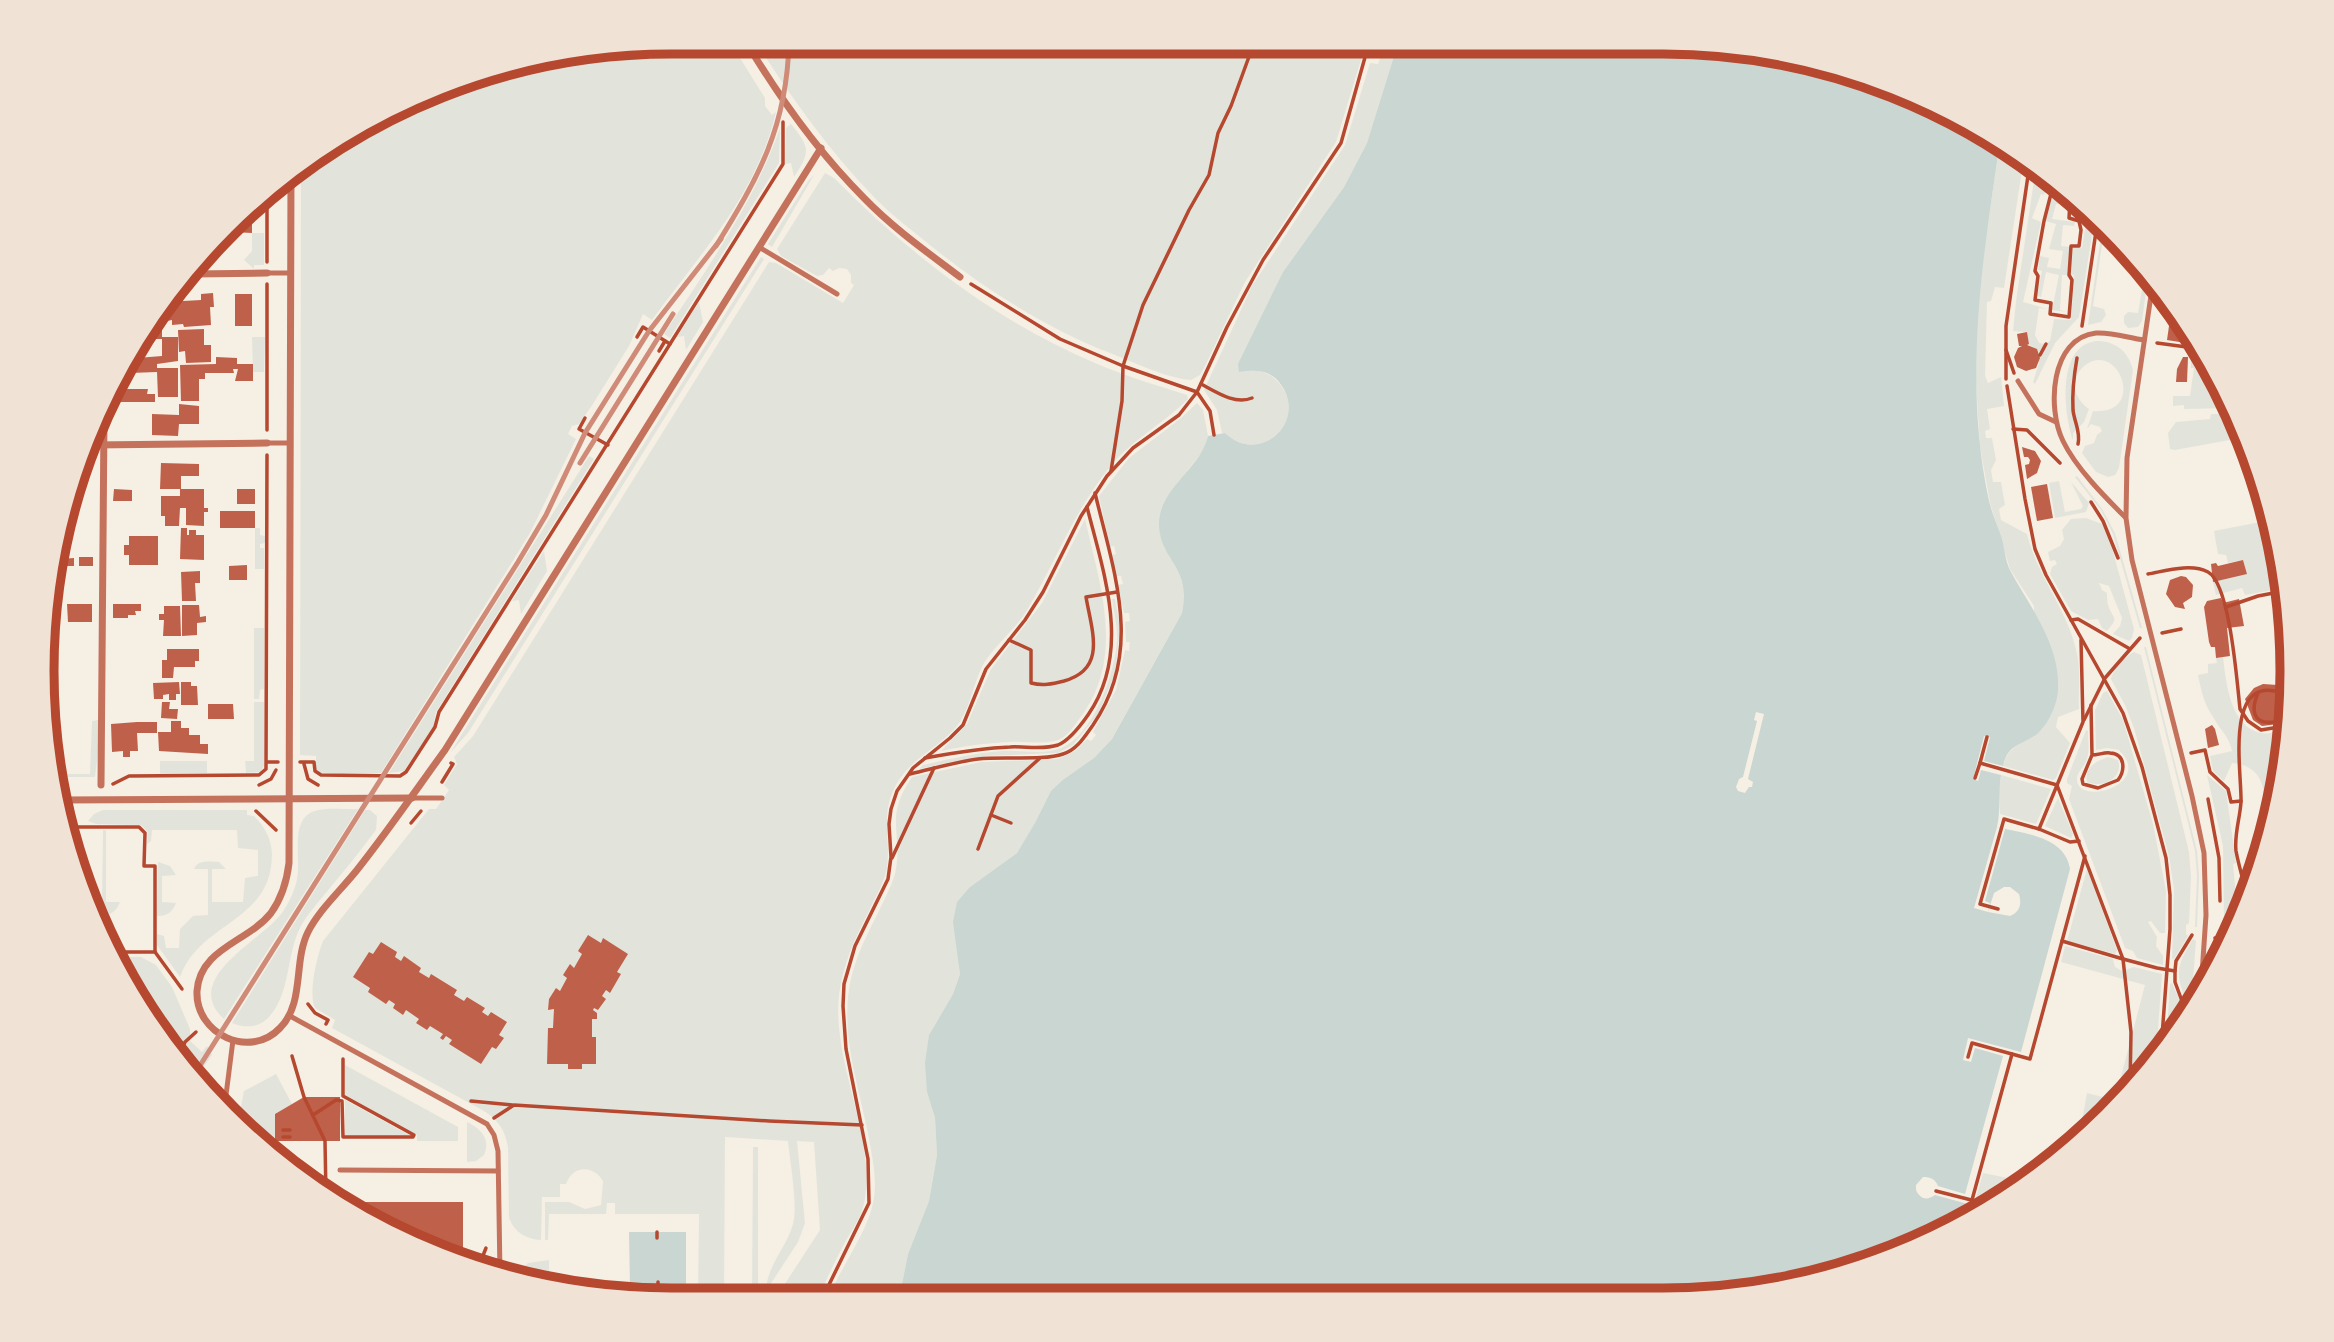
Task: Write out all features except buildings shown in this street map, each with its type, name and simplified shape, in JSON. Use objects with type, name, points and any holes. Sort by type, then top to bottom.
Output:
[{"type":"street","points":[[755,54],[784,100],[863,198],[890,223],[960,277]]},
{"type":"street","points":[[291,186],[288,870],[278,901],[266,918],[213,957],[199,982],[198,1002],[205,1022],[219,1035],[233,1040],[253,1041],[269,1036],[279,1030],[289,1016],[308,931],[412,798],[445,750],[821,148]]},
{"type":"street","points":[[199,274],[267,273]]},
{"type":"street","points":[[101,785],[104,428]]},
{"type":"street","points":[[97,445],[267,443]]},
{"type":"street","points":[[68,800],[412,798]]},
{"type":"lane","points":[[758,247],[837,294]]},
{"type":"lane","points":[[267,273],[290,272]]},
{"type":"lane","points":[[2151,295],[2127,458],[2126,518],[2136,576],[2204,853],[2202,970]]},
{"type":"lane","points":[[2126,518],[2103,495],[2064,442],[2056,422],[2055,393],[2062,357],[2074,341],[2096,333],[2144,342]]},
{"type":"lane","points":[[2018,381],[2039,414],[2056,422]]},
{"type":"lane","points":[[267,443],[290,443]]},
{"type":"lane","points":[[100,800],[101,785]]},
{"type":"lane","points":[[412,798],[442,799]]},
{"type":"lane","points":[[289,1016],[487,1124],[496,1143],[500,1263]]},
{"type":"lane","points":[[226,1097],[233,1040]]},
{"type":"lane","points":[[340,1170],[498,1171]]},
{"type":"path","points":[[1111,472],[1122,401],[1123,366],[1145,299],[1209,175],[1218,133],[1250,54]]},
{"type":"path","points":[[827,1288],[869,1203],[870,1177],[842,1026],[844,984],[855,946],[888,879],[891,860],[889,824],[897,791],[924,758],[959,729],[986,669],[1043,592],[1095,493],[1133,448],[1179,415],[1197,392],[1227,327],[1263,260],[1340,143],[1366,54]]},
{"type":"path","points":[[320,785],[308,779],[304,762],[314,762],[315,771],[324,775],[400,776],[406,772],[435,727],[439,712],[608,445],[668,342],[783,164],[783,119],[780,116]]},
{"type":"path","points":[[2027,174],[2010,293],[2006,348],[2005,368],[2013,429],[2035,549],[2046,575],[2123,713],[2166,858],[2170,895],[2162,1032]]},
{"type":"path","points":[[2051,192],[2043,221],[2035,271],[2038,276],[2035,300],[2051,303],[2050,314],[2069,317],[2071,246],[2079,246],[2081,230],[2079,221],[2069,218],[2070,207]]},
{"type":"path","points":[[124,785],[111,785],[129,776],[259,775],[266,769],[268,762],[267,205]]},
{"type":"path","points":[[960,277],[1060,339],[1123,366],[1197,392],[1210,411],[1214,435]]},
{"type":"path","points":[[636,337],[643,327],[668,342]]},
{"type":"path","points":[[659,351],[668,342]]},
{"type":"path","points":[[2144,342],[2187,347]]},
{"type":"path","points":[[2040,355],[2046,344]]},
{"type":"path","points":[[2006,348],[2018,381]]},
{"type":"path","points":[[1201,384],[1243,402],[1252,398]]},
{"type":"path","points":[[585,418],[579,429],[608,445]]},
{"type":"path","points":[[2013,429],[2027,430],[2065,469]]},
{"type":"path","points":[[908,775],[977,759],[1063,755],[1076,748],[1104,708],[1114,687],[1120,663],[1122,632],[1117,592],[1095,493]]},
{"type":"path","points":[[2088,498],[2114,543],[2121,568]]},
{"type":"path","points":[[924,758],[977,749],[1048,747],[1061,744],[1095,705],[1108,670],[1112,641],[1107,594],[1087,507]]},
{"type":"path","points":[[2136,576],[2191,568],[2208,572],[2215,577],[2226,607],[2241,709],[2253,726],[2261,730],[2276,727]]},
{"type":"path","points":[[1009,640],[1031,650],[1031,683],[1049,685],[1077,677],[1084,672],[1093,654],[1086,597],[1117,592]]},
{"type":"path","points":[[2226,607],[2274,593]]},
{"type":"path","points":[[2071,620],[2078,619],[2130,649]]},
{"type":"path","points":[[2039,829],[2082,722],[2105,678],[2139,638],[2181,629]]},
{"type":"path","points":[[2081,638],[2082,722]]},
{"type":"path","points":[[2139,638],[2143,651]]},
{"type":"path","points":[[2243,879],[2236,849],[2241,801],[2240,725],[2247,704],[2258,693],[2266,690],[2279,692]]},
{"type":"path","points":[[2258,693],[2253,704],[2253,713],[2257,719],[2268,723],[2277,720]]},
{"type":"path","points":[[2091,705],[2092,755],[2082,779],[2083,784],[2098,789],[2118,780],[2124,767],[2118,755],[2092,755]]},
{"type":"path","points":[[1975,778],[1987,737]]},
{"type":"path","points":[[2182,756],[2205,750],[2210,772],[2228,789],[2231,802],[2241,801]]},
{"type":"path","points":[[254,785],[266,783],[273,776],[276,756]]},
{"type":"path","points":[[978,849],[998,796],[1041,757]]},
{"type":"path","points":[[442,782],[453,764],[451,763]]},
{"type":"path","points":[[1980,763],[2057,785]]},
{"type":"path","points":[[891,860],[934,768]]},
{"type":"path","points":[[2057,785],[2123,959],[2131,1032],[2130,1074]]},
{"type":"path","points":[[406,828],[423,809]]},
{"type":"path","points":[[990,815],[1011,823]]},
{"type":"path","points":[[1998,909],[1980,904],[2004,819],[2070,842],[2079,841]]},
{"type":"path","points":[[74,827],[139,827],[145,833],[144,866],[156,866],[155,952],[182,989]]},
{"type":"path","points":[[1968,1057],[1972,1043],[2030,1059],[2085,855]]},
{"type":"path","points":[[2183,1003],[2175,982],[2176,961],[2191,936],[2218,939]]},
{"type":"path","points":[[2062,941],[2175,971]]},
{"type":"path","points":[[122,952],[155,952]]},
{"type":"path","points":[[308,997],[310,1009],[328,1020],[326,1025]]},
{"type":"path","points":[[183,1047],[196,1032]]},
{"type":"path","points":[[1972,1200],[2012,1054]]},
{"type":"path","points":[[292,1056],[304,1097],[325,1141],[326,1182]]},
{"type":"path","points":[[313,1115],[336,1100],[342,1101],[343,1137],[413,1137],[414,1135],[342,1096],[343,1059]]},
{"type":"path","points":[[466,1101],[700,1118],[862,1125]]},
{"type":"path","points":[[487,1124],[514,1105]]},
{"type":"path","points":[[283,1130],[290,1130]]},
{"type":"path","points":[[283,1137],[290,1137]]},
{"type":"path","points":[[1936,1191],[1977,1201]]},
{"type":"path","points":[[657,1232],[657,1238]]},
{"type":"path","points":[[482,1258],[486,1248]]},
{"type":"path","points":[[657,1287],[658,1282]]},
{"type":"shaded area","points":[[738,54],[765,98],[765,106],[772,115],[776,112],[755,170],[725,222],[652,320],[643,314],[629,346],[591,407],[579,424],[572,426],[568,434],[576,439],[530,533],[381,773],[321,773],[316,769],[316,756],[300,755],[301,178],[328,158],[398,118],[435,101],[511,75],[551,66],[631,56]]},
{"type":"shaded area","points":[[764,54],[1363,54],[1336,142],[1245,282],[1200,375],[1191,380],[1150,369],[1084,342],[1035,317],[987,287],[877,201],[840,159]]},
{"type":"shaded area","points":[[1377,54],[1395,54],[1367,143],[1344,187],[1283,272],[1239,372],[1260,372],[1270,375],[1279,383],[1287,397],[1289,411],[1285,424],[1277,435],[1266,442],[1253,445],[1239,442],[1222,433],[1217,410],[1204,390],[1252,286],[1345,145],[1370,63],[1378,64],[1381,55]]},
{"type":"shaded area","points":[[1395,54],[1663,54],[1783,66],[1823,75],[1899,101],[1936,118],[1998,153],[1978,321],[1977,411],[1981,456],[1989,501],[2007,564],[2049,642],[2057,672],[2058,694],[2044,726],[2036,735],[2011,749],[2003,766],[1984,761],[1990,737],[1984,736],[1973,779],[1978,781],[1981,770],[2001,775],[1997,827],[2052,843],[2067,858],[2070,869],[2021,1052],[1968,1038],[1963,1060],[1971,1062],[1975,1048],[2003,1056],[1965,1194],[1938,1186],[1928,1177],[1923,1177],[1916,1185],[1916,1190],[1924,1198],[1935,1195],[1971,1205],[1899,1241],[1823,1267],[1783,1276],[1703,1286],[901,1288],[908,1254],[929,1201],[937,1155],[935,1118],[927,1092],[925,1063],[929,1035],[953,994],[960,974],[953,922],[957,902],[970,887],[1017,853],[1051,791],[1094,758],[1112,739],[1182,613],[1183,585],[1180,574],[1165,548],[1159,526],[1165,501],[1197,459],[1208,436],[1225,433],[1239,442],[1253,445],[1266,442],[1285,424],[1289,411],[1287,396],[1279,382],[1265,373],[1239,372],[1238,364],[1283,272],[1344,187],[1367,143]],"holes":[[[1756,712],[1764,714],[1748,779],[1753,782],[1752,787],[1745,793],[1738,791],[1736,787],[1739,779],[1743,777],[1757,721],[1754,720]],[[2004,887],[2010,887],[2019,894],[2018,910],[2010,916],[1988,912],[1994,893]]]},
{"type":"shaded area","points":[[791,124],[805,144],[806,150],[794,177],[791,163],[785,164],[786,128]]},
{"type":"shaded area","points":[[780,128],[779,163],[670,338],[664,334],[743,209]]},
{"type":"shaded area","points":[[1998,153],[2022,170],[2004,288],[1995,287],[1991,301],[1987,302],[1985,376],[1988,383],[2001,377],[2004,406],[1987,409],[1990,429],[1985,431],[1986,438],[1992,438],[1996,460],[1991,470],[1993,482],[2001,482],[2005,505],[1999,509],[2001,520],[2027,534],[2038,565],[2067,624],[2077,654],[2079,709],[2058,717],[2056,727],[2070,743],[2053,780],[2003,766],[2014,747],[2035,736],[2034,606],[2010,569],[1990,503],[1980,446],[1976,328]]},
{"type":"shaded area","points":[[825,173],[834,178],[923,259],[989,306],[1058,346],[1118,372],[1187,395],[1188,399],[1127,449],[1109,468],[1075,519],[1027,610],[984,663],[960,722],[902,775],[891,796],[887,816],[886,873],[850,951],[839,995],[842,1046],[864,1149],[865,1198],[859,1217],[823,1288],[782,1288],[820,1230],[814,1142],[797,1141],[805,1223],[798,1242],[766,1288],[773,1265],[793,1224],[794,1195],[788,1141],[725,1137],[724,1288],[698,1288],[699,1214],[615,1214],[615,1203],[607,1203],[606,1214],[549,1214],[548,1240],[545,1240],[545,1202],[569,1202],[585,1209],[601,1205],[603,1181],[589,1170],[578,1170],[566,1184],[560,1184],[560,1197],[542,1197],[541,1240],[522,1234],[514,1228],[509,1218],[508,1147],[497,1122],[484,1111],[332,1028],[335,1020],[315,1008],[312,994],[323,941],[429,809],[436,809],[449,790],[444,785],[457,764],[454,757],[473,736],[769,262],[776,263],[843,303],[854,285],[847,269],[839,268],[833,271],[829,268],[823,275],[817,276],[781,256],[777,249]]},
{"type":"shaded area","points":[[814,175],[772,247],[768,244]]},
{"type":"shaded area","points":[[2034,179],[2046,189],[2044,195],[2041,194],[2032,218],[2041,222],[2023,302],[2048,309],[2039,308],[2035,335],[2039,343],[2050,341],[2054,319],[2071,320],[2074,275],[2070,274],[2072,248],[2082,248],[2085,221],[2093,229],[2079,317],[2055,343],[2035,384],[2033,382],[2039,353],[2027,345],[2027,332],[2013,331]]},
{"type":"shaded area","points":[[2052,198],[2066,204],[2056,204],[2052,219],[2075,222],[2074,226],[2063,225],[2061,246],[2069,247],[2068,275],[2062,275],[2060,310],[2068,312],[2052,310],[2059,275],[2046,272],[2041,297],[2037,296],[2042,271],[2038,270],[2040,256],[2049,258],[2047,267],[2060,269],[2063,251],[2049,249],[2056,224],[2045,221]]},
{"type":"shaded area","points":[[252,233],[264,233],[264,265],[254,265],[254,269],[244,260],[252,251]]},
{"type":"shaded area","points":[[2101,237],[2103,239],[2093,306],[2104,309],[2106,315],[2101,322],[2088,325]]},
{"type":"shaded area","points":[[761,257],[764,259],[468,733],[450,753]]},
{"type":"shaded area","points":[[2143,284],[2146,289],[2142,321],[2138,327],[2128,328],[2124,323],[2124,316],[2128,312],[2138,313]]},
{"type":"shaded area","points":[[699,302],[703,322],[686,350],[684,336],[677,337]]},
{"type":"shaded area","points":[[252,337],[265,337],[264,372],[253,372]]},
{"type":"shaded area","points":[[2096,341],[2120,348],[2128,357],[2133,370],[2119,468],[2115,475],[2108,477],[2096,472],[2082,453],[2085,446],[2094,443],[2102,431],[2100,427],[2091,424],[2087,429],[2093,411],[2110,409],[2120,402],[2122,379],[2116,368],[2106,362],[2095,361],[2078,373],[2075,390],[2080,401],[2089,409],[2084,422],[2073,433],[2073,440],[2067,414],[2066,383],[2074,355],[2083,346]]},
{"type":"shaded area","points":[[2184,350],[2190,351],[2221,408],[2184,409],[2184,405],[2173,406],[2173,396],[2190,396],[2194,368],[2191,368],[2191,357]]},
{"type":"shaded area","points":[[1197,403],[1203,410],[1208,436],[1206,447],[1172,490],[1165,548],[1180,571],[1186,594],[1182,613],[1112,739],[1094,758],[1064,779],[1017,853],[970,887],[959,954],[960,974],[953,994],[929,1035],[927,1092],[935,1118],[937,1155],[929,1201],[908,1254],[901,1288],[833,1288],[865,1226],[874,1196],[875,1176],[868,1131],[848,1036],[848,997],[859,953],[895,874],[898,804],[912,777],[981,762],[1058,759],[1075,751],[1087,739],[1091,741],[1096,735],[1093,732],[1116,690],[1125,650],[1129,651],[1130,642],[1126,642],[1125,622],[1130,621],[1129,613],[1124,613],[1118,585],[1123,584],[1121,576],[1116,576],[1112,555],[1116,554],[1114,546],[1110,547],[1099,496],[1129,458]]},
{"type":"shaded area","points":[[2211,414],[2223,414],[2235,439],[2170,449],[2168,433],[2176,422],[2210,419]]},
{"type":"shaded area","points":[[589,456],[594,459],[436,712],[433,728],[404,771],[389,773]]},
{"type":"shaded area","points":[[2077,476],[2102,509],[2115,533],[2142,628],[2113,534],[2101,510],[2075,477]]},
{"type":"shaded area","points":[[2059,481],[2065,512],[2081,509],[2083,506],[2071,482],[2089,503],[2086,512],[2055,518],[2049,483]]},
{"type":"shaded area","points":[[2086,518],[2102,524],[2112,548],[2134,629],[2129,641],[2113,634],[2120,626],[2122,618],[2109,586],[2099,583],[2107,593],[2108,605],[2114,618],[2107,631],[2102,628],[2098,619],[2088,620],[2071,611],[2050,574],[2052,567],[2057,564],[2055,560],[2050,561],[2048,552],[2060,546],[2064,539],[2062,530],[2071,519]]},
{"type":"shaded area","points":[[1085,519],[1102,595],[1106,646],[1094,695],[1080,718],[1070,731],[1058,740],[1040,743],[992,743],[941,751],[967,724],[991,669],[1042,603]]},
{"type":"shaded area","points":[[2261,522],[2274,590],[2245,595],[2242,588],[2216,595],[2213,582],[2247,573],[2243,560],[2228,563],[2226,555],[2218,554],[2214,531]]},
{"type":"shaded area","points":[[255,528],[260,528],[260,535],[265,536],[265,543],[260,544],[260,548],[264,548],[264,569],[255,569]]},
{"type":"shaded area","points":[[544,551],[547,571],[521,614],[519,600],[512,601]]},
{"type":"shaded area","points":[[1112,599],[1115,599],[1120,627],[1115,674],[1098,714],[1073,745],[1058,753],[986,756],[919,769],[923,765],[982,753],[1054,750],[1073,741],[1092,717],[1112,670],[1117,637]]},
{"type":"shaded area","points":[[254,628],[264,628],[264,689],[260,690],[259,699],[254,699]]},
{"type":"shaded area","points":[[2144,647],[2197,851],[2197,927],[2195,851]]},
{"type":"shaded area","points":[[2134,652],[2141,655],[2189,852],[2191,877],[2189,923],[2186,925],[2188,936],[2174,959],[2174,890],[2169,856],[2134,728],[2111,679],[2120,664]]},
{"type":"shaded area","points":[[2223,657],[2232,702],[2242,722],[2261,733],[2276,732],[2265,806],[2263,786],[2257,775],[2247,767],[2232,763],[2224,781],[2213,771],[2210,756],[2232,751],[2227,737],[2207,707],[2198,675],[2208,673],[2208,664],[2217,663],[2216,658]]},
{"type":"shaded area","points":[[2107,691],[2123,720],[2153,824],[2166,891],[2165,933],[2160,933],[2151,921],[2148,922],[2157,937],[2156,946],[2163,956],[2163,965],[2137,958],[2133,951],[2125,948],[2069,799],[2072,786],[2067,783],[2067,779],[2086,730],[2088,752],[2086,762],[2077,776],[2080,787],[2088,791],[2111,788],[2121,782],[2127,773],[2127,762],[2119,750],[2096,750],[2095,710],[2103,693]]},
{"type":"shaded area","points":[[254,702],[264,702],[264,766],[260,772],[246,773],[245,761],[254,761]]},
{"type":"shaded area","points":[[98,720],[95,777],[64,777],[63,774],[90,774],[92,721]]},
{"type":"shaded area","points":[[2108,757],[2118,760],[2115,777],[2105,783],[2087,782],[2087,773],[2092,766]]},
{"type":"shaded area","points":[[160,761],[207,761],[207,773],[160,774]]},
{"type":"shaded area","points":[[2001,775],[2051,789],[2036,824],[2000,814]]},
{"type":"shaded area","points":[[2207,775],[2226,791],[2236,863],[2233,864],[2236,898],[2225,924],[2224,924],[2223,846]]},
{"type":"shaded area","points":[[2058,798],[2073,834],[2071,838],[2045,826]]},
{"type":"shaded area","points":[[358,809],[224,1019],[213,1004],[212,990],[217,975],[243,948],[272,924],[287,905],[297,879],[298,837],[302,822],[306,816],[317,810]]},
{"type":"shaded area","points":[[103,810],[247,810],[247,815],[254,816],[267,833],[272,854],[269,877],[260,894],[248,908],[203,944],[190,958],[180,977],[157,945],[157,934],[164,936],[166,948],[179,948],[180,929],[193,916],[208,915],[208,869],[194,869],[205,862],[219,862],[226,869],[212,869],[212,902],[243,902],[245,878],[258,876],[258,850],[238,848],[237,830],[152,830],[151,841],[147,844],[148,832],[141,825],[96,824],[88,821]]},
{"type":"shaded area","points":[[365,810],[370,810],[377,816],[376,830],[303,923],[275,1010],[255,1026],[232,1023]]},
{"type":"shaded area","points":[[103,830],[106,830],[106,902],[120,902],[114,911],[105,915],[99,902],[102,902]]},
{"type":"shaded area","points":[[158,862],[170,866],[176,875],[162,876],[162,902],[176,903],[169,913],[157,916]]},
{"type":"shaded area","points":[[2087,869],[2117,950],[2115,954],[2067,941]]},
{"type":"shaded area","points":[[2193,939],[2196,941],[2192,987],[2185,998],[2179,978],[2183,957]]},
{"type":"shaded area","points":[[2065,946],[2113,959],[2115,967],[2122,971],[2134,967],[2162,974],[2157,1039],[2118,1087],[2145,985],[2061,962]]},
{"type":"shaded area","points":[[125,957],[141,957],[156,965],[172,987],[190,1029],[190,1041],[202,1052],[207,1046],[212,1055],[201,1071],[158,1014]]},
{"type":"shaded area","points":[[2172,983],[2182,1005],[2167,1026]]},
{"type":"shaded area","points":[[345,1065],[458,1127],[458,1141],[417,1141],[417,1135],[345,1095]]},
{"type":"shaded area","points":[[276,1074],[292,1104],[275,1114],[275,1141],[264,1135],[240,1112],[244,1091]]},
{"type":"shaded area","points":[[2087,1093],[2108,1098],[2082,1124]]},
{"type":"shaded area","points":[[345,1100],[411,1136],[345,1136]]},
{"type":"shaded area","points":[[467,1122],[477,1128],[485,1139],[484,1155],[476,1161],[467,1162]]},
{"type":"shaded area","points":[[753,1147],[758,1147],[758,1288],[752,1288]]},
{"type":"shaded area","points":[[1983,1173],[2013,1179],[1981,1199],[1976,1198]]},
{"type":"shaded area","points":[[629,1232],[686,1232],[686,1288],[630,1286]]},
{"type":"shaded area","points":[[549,1260],[549,1276],[521,1269],[528,1263]]},
{"type":"pier","points":[[1997,827],[2005,829],[1985,901],[1990,903],[1988,912],[1974,908]]},
{"type":"railway","points":[[716,246],[745,197],[768,150],[783,100],[788,54]]},
{"type":"railway","points":[[199,1067],[518,562],[546,515],[585,433],[649,331],[721,239]]},
{"type":"railway","points":[[580,463],[673,314]]}]
